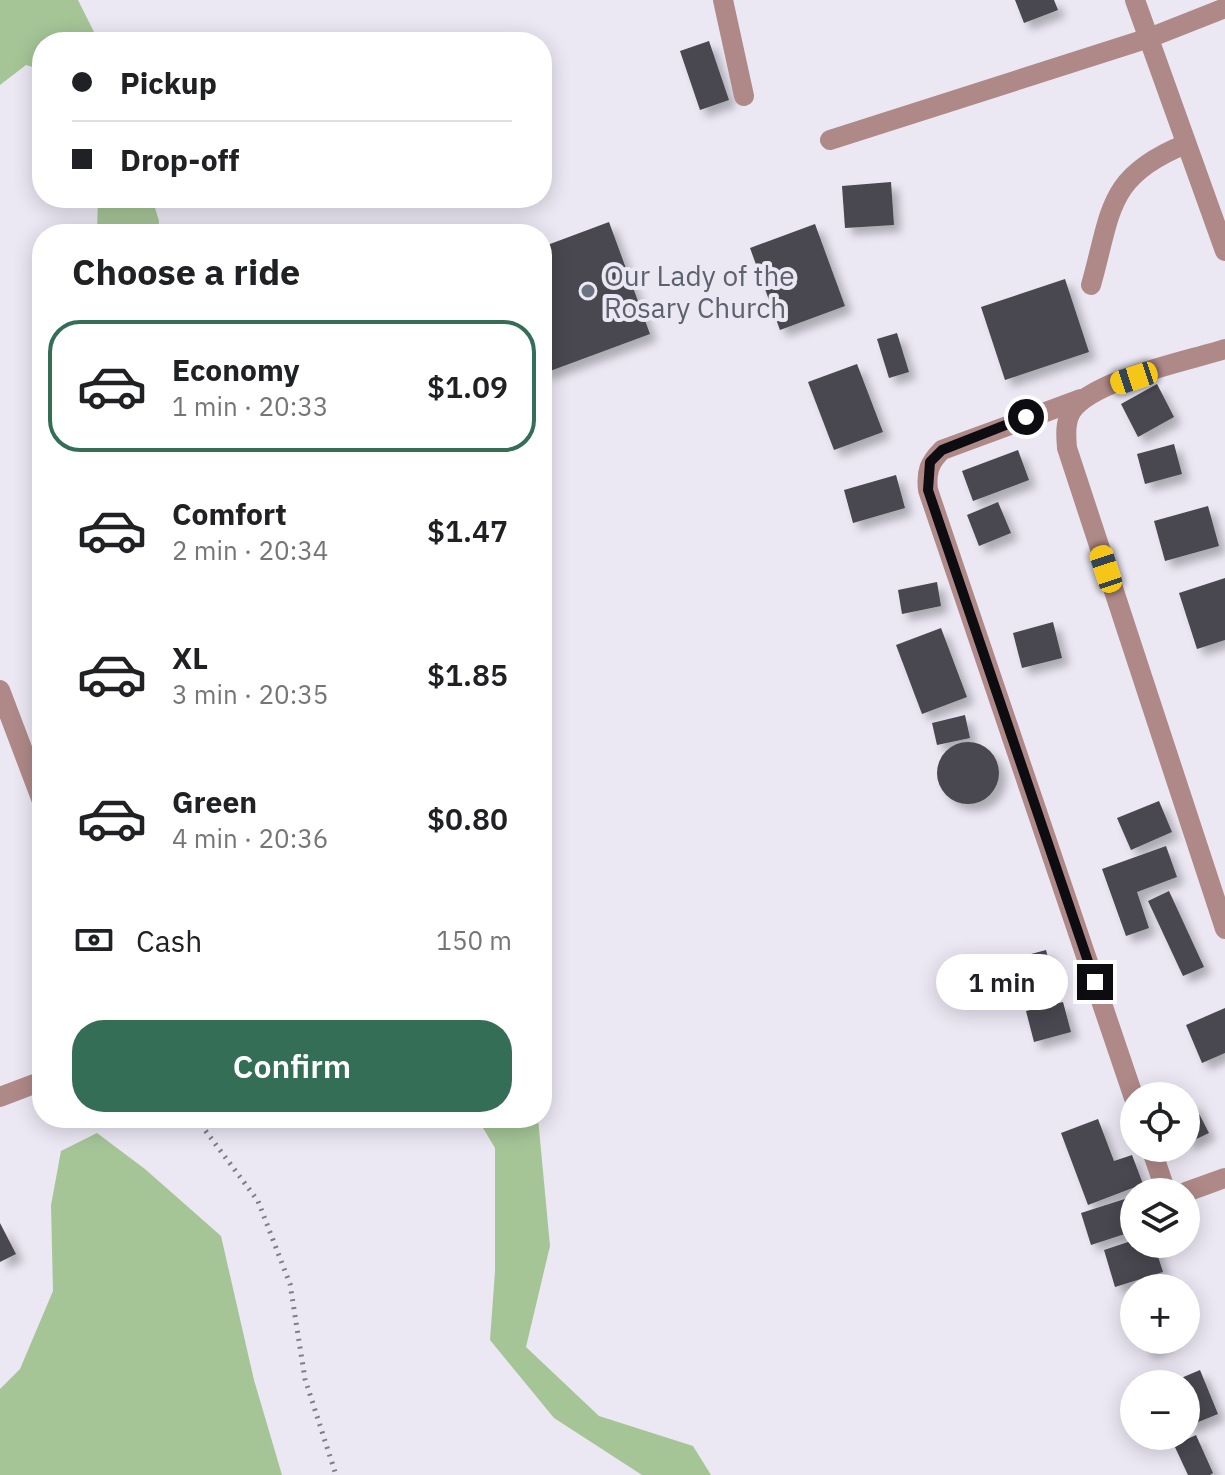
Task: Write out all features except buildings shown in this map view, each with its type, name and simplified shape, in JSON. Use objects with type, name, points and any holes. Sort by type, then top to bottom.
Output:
[{"type":"street","points":[[723,0],[744,96]]},
{"type":"street","points":[[1135,0],[1225,251]]},
{"type":"street","points":[[830,140],[1149,38],[1225,8]]},
{"type":"street","points":[[1091,285],[1119,191],[1142,166],[1186,144]]},
{"type":"street","points":[[1129,1082],[928,490],[927,475],[930,462],[942,450],[1104,388],[1225,349]]},
{"type":"street","points":[[1081,399],[1070,414],[1067,448],[1225,929]]},
{"type":"street","points":[[0,690],[32,775]]},
{"type":"street","points":[[0,1097],[32,1085]]},
{"type":"street","points":[[1200,1187],[1225,1178]]},
{"type":"path","points":[[203,1128],[258,1201],[290,1284],[305,1379],[336,1475]]},
{"type":"green space","points":[[0,0],[78,0],[94,32],[32,32],[32,67],[26,65],[0,85]]},
{"type":"green space","points":[[98,208],[155,208],[159,221],[159,224],[97,224]]},
{"type":"green space","points":[[483,1128],[539,1128],[550,1246],[526,1347],[599,1416],[693,1446],[711,1475],[642,1475],[554,1418],[490,1340],[495,1271],[495,1148]]},
{"type":"green space","points":[[97,1133],[145,1169],[221,1236],[254,1380],[282,1475],[0,1475],[0,1389],[20,1369],[53,1291],[51,1205],[61,1151]]},
{"type":"place","name":"Our Lady of the Rosary Church","points":[[588,291]]},
{"type":"route","points":[[1026,417],[942,450],[930,462],[928,490],[1095,982]]}]
